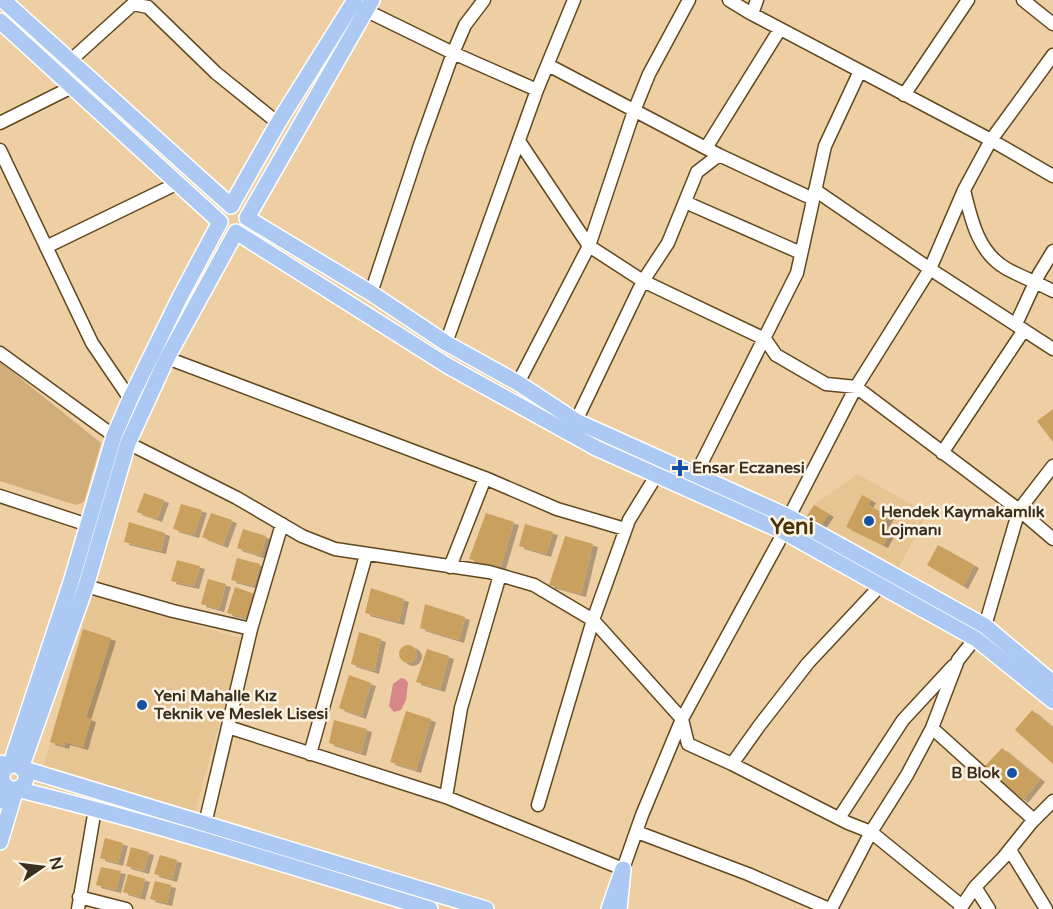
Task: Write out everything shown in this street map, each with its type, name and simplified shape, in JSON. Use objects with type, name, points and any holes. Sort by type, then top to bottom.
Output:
[{"type":"main road","points":[[3,0],[231,206],[243,210],[247,218],[371,293],[446,343],[518,383],[576,421],[696,474],[786,525],[985,626],[1053,683]]},
{"type":"main road","points":[[0,842],[7,786],[2,775],[10,766],[86,586],[130,399],[220,222],[223,210],[231,206],[278,123],[364,3]]},
{"type":"main road","points":[[10,766],[88,525],[121,440],[236,232],[245,226],[247,218],[364,3]]},
{"type":"main road","points":[[0,21],[178,183],[225,229],[236,232],[448,366],[596,448],[656,476],[786,525],[881,585],[976,639],[1053,701]]},
{"type":"main road","points":[[10,766],[486,909]]},
{"type":"main road","points":[[0,801],[7,786]]},
{"type":"main road","points":[[7,786],[202,838],[430,909]]},
{"type":"main road","points":[[609,909],[623,868]]},
{"type":"main road","points":[[619,909],[623,868]]},
{"type":"street","points":[[371,293],[453,53],[465,25],[484,0]]},
{"type":"street","points":[[446,343],[537,90],[574,0]]},
{"type":"street","points":[[518,383],[590,246],[634,111],[649,74],[689,0]]},
{"type":"street","points":[[729,0],[1053,176]]},
{"type":"street","points":[[752,14],[757,0]]},
{"type":"street","points":[[904,95],[968,0]]},
{"type":"street","points":[[1023,0],[1053,24]]},
{"type":"street","points":[[364,3],[453,53],[537,90]]},
{"type":"street","points":[[71,60],[133,4],[148,7],[216,73],[278,123]]},
{"type":"street","points":[[706,148],[780,29]]},
{"type":"street","points":[[228,727],[446,797],[623,868],[642,815],[682,719],[786,525],[855,387],[930,269],[964,190],[991,141],[1053,55]]},
{"type":"street","points":[[548,65],[719,155],[814,195],[1053,349]]},
{"type":"street","points":[[696,474],[797,273],[825,146],[860,71]]},
{"type":"street","points":[[0,123],[72,87]]},
{"type":"street","points":[[519,141],[590,246],[643,281],[765,339],[776,355],[826,384],[855,387],[1019,510],[1053,539]]},
{"type":"street","points":[[0,150],[92,343],[130,399]]},
{"type":"street","points":[[576,421],[643,281],[668,243],[697,172],[719,155]]},
{"type":"street","points":[[46,247],[178,183]]},
{"type":"street","points":[[964,190],[970,217],[983,247],[1005,268],[1053,291]]},
{"type":"street","points":[[685,202],[801,253]]},
{"type":"street","points":[[942,453],[1020,327],[1036,281],[1053,251]]},
{"type":"street","points":[[0,353],[121,440],[237,498],[302,536],[334,549],[501,575],[534,585],[593,620],[682,719],[688,744],[871,832],[961,908],[975,887],[1010,850],[1034,820],[1052,805]]},
{"type":"street","points":[[167,358],[485,478],[557,509],[625,529]]},
{"type":"street","points":[[839,818],[903,720],[958,660],[985,626],[1019,510],[1053,466]]},
{"type":"street","points":[[538,805],[593,620],[628,520],[656,476]]},
{"type":"street","points":[[450,567],[485,478]]},
{"type":"street","points":[[0,496],[88,525]]},
{"type":"street","points":[[205,824],[251,628],[282,524]]},
{"type":"street","points":[[310,754],[366,555]]},
{"type":"street","points":[[446,797],[461,708],[501,575]]},
{"type":"street","points":[[732,764],[808,663],[881,585]]},
{"type":"street","points":[[86,586],[173,611],[251,628]]},
{"type":"street","points":[[637,832],[748,874],[830,909],[871,832],[907,775],[932,728],[958,660]]},
{"type":"street","points":[[932,728],[1034,820]]},
{"type":"street","points":[[95,809],[79,903],[126,909]]},
{"type":"street","points":[[1010,850],[1046,909]]},
{"type":"street","points":[[975,887],[989,909]]},
{"type":"shaded area","points":[[0,362],[101,443],[84,502],[76,505],[0,481]]},
{"type":"shaded area","name":"Hendek Kaymakamlık Lojmanı","points":[[857,474],[928,513],[899,567],[807,516],[814,505]]},
{"type":"shaded area","name":"Yeni Mahalle Kız Teknik ve Meslek Lisesi","points":[[91,596],[243,639],[194,815],[42,771]]},
{"type":"shaded area","points":[[401,678],[408,683],[406,700],[401,710],[394,712],[389,706],[393,684]]},
{"type":"building","points":[[1053,409],[1053,442],[1037,421]]},
{"type":"building","points":[[144,493],[164,500],[157,519],[137,512]]},
{"type":"building","name":"Hendek Kaymakamlık Lojmanı","points":[[862,495],[871,500],[868,505],[889,516],[884,525],[892,529],[883,545],[846,527]]},
{"type":"building","points":[[181,504],[202,510],[194,535],[173,529]]},
{"type":"building","points":[[814,505],[829,514],[821,525],[807,516]]},
{"type":"building","points":[[211,513],[232,520],[223,545],[202,537]]},
{"type":"building","points":[[486,513],[514,522],[500,569],[469,559]]},
{"type":"building","points":[[129,522],[165,533],[161,551],[124,542]]},
{"type":"building","points":[[525,524],[553,532],[546,554],[519,546]]},
{"type":"building","points":[[243,529],[266,536],[261,556],[237,548]]},
{"type":"building","points":[[565,536],[593,544],[581,594],[549,585]]},
{"type":"building","points":[[938,545],[974,565],[963,586],[927,565]]},
{"type":"building","points":[[237,558],[260,564],[254,586],[231,580]]},
{"type":"building","points":[[177,560],[200,566],[194,586],[171,581]]},
{"type":"building","points":[[208,579],[226,584],[219,609],[201,604]]},
{"type":"building","points":[[235,587],[255,594],[248,618],[227,613]]},
{"type":"building","points":[[371,588],[404,599],[399,622],[365,613]]},
{"type":"building","points":[[425,604],[465,617],[459,640],[420,628]]},
{"type":"building","points":[[83,629],[111,638],[86,717],[91,719],[83,747],[65,742],[64,746],[50,742]]},
{"type":"building","points":[[359,632],[381,639],[374,671],[351,664]]},
{"type":"building","points":[[408,645],[414,648],[417,654],[414,660],[408,663],[402,660],[399,654],[402,648]]},
{"type":"building","points":[[427,649],[449,656],[440,689],[416,682]]},
{"type":"building","points":[[349,675],[371,683],[361,716],[339,708]]},
{"type":"building","points":[[1032,710],[1053,728],[1053,764],[1015,730]]},
{"type":"building","points":[[406,711],[431,719],[416,770],[390,762]]},
{"type":"building","points":[[334,720],[367,729],[361,753],[329,743]]},
{"type":"building","name":"B Blok","points":[[1002,748],[1040,779],[1023,800],[984,767]]},
{"type":"building","points":[[105,838],[123,843],[118,863],[100,858]]},
{"type":"building","points":[[131,847],[149,852],[144,871],[126,866]]},
{"type":"building","points":[[160,855],[177,860],[172,879],[154,874]]},
{"type":"building","points":[[101,867],[121,871],[116,890],[96,885]]},
{"type":"building","points":[[128,874],[145,879],[140,897],[123,892]]},
{"type":"building","points":[[155,881],[171,885],[167,903],[150,899]]},
{"type":"place","name":"Ensar Eczanesi","points":[[680,468]]},
{"type":"place","name":"Hendek Kaymakamlık Lojmanı","points":[[869,521]]},
{"type":"place","name":"Yeni Mahalle Kız Teknik ve Meslek Lisesi","points":[[142,705]]},
{"type":"place","name":"B Blok","points":[[1012,773]]},
{"type":"district","name":"Yeni","points":[[792,527]]}]
